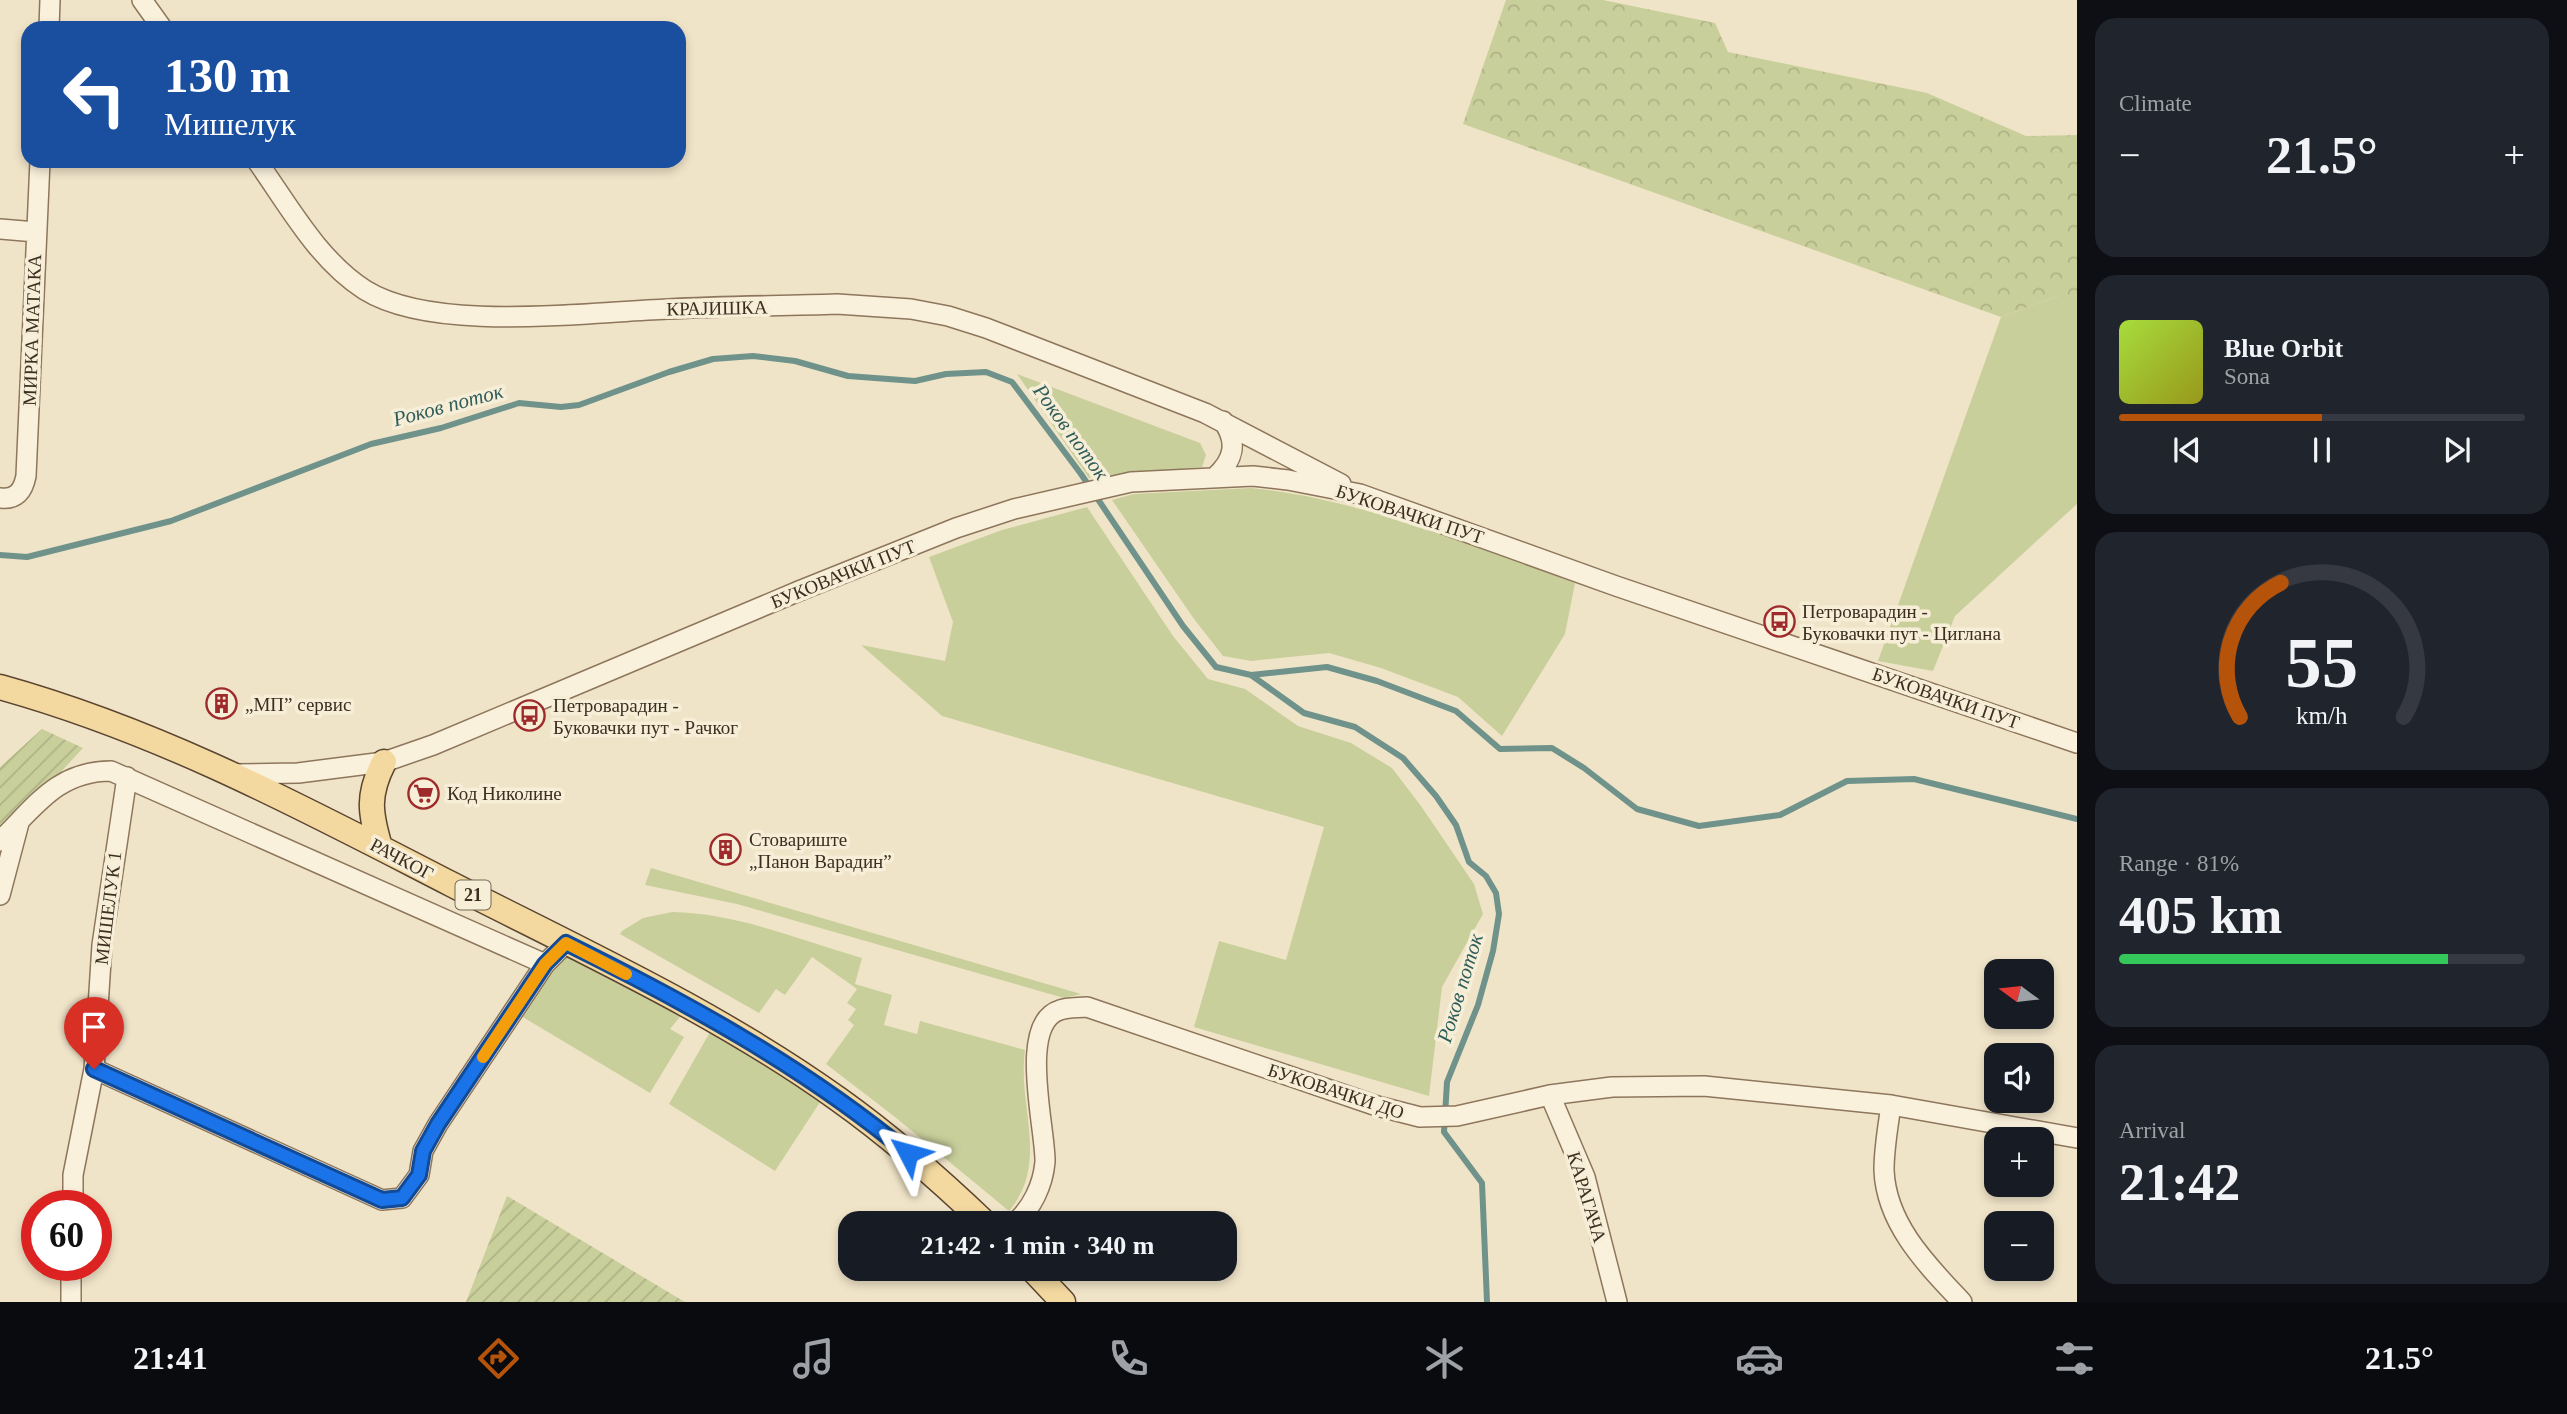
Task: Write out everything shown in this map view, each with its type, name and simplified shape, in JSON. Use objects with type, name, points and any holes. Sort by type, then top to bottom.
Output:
[{"type":"main road","name":"РАЧКОГ","points":[[0,687],[109,721],[232,774],[309,810],[703,1014],[776,1057],[837,1098],[908,1153],[972,1211]]},
{"type":"main road","points":[[380,847],[370,806],[376,777],[384,762]]},
{"type":"main road","points":[[1043,1281],[1063,1302]]},
{"type":"street","points":[[48,21],[50,0]]},
{"type":"street","points":[[142,0],[157,21]]},
{"type":"street","name":"МИРКА МАТАКА","points":[[8,496],[23,488],[26,476],[40,168]]},
{"type":"street","name":"КРАЈИШКА","points":[[262,168],[318,247],[342,274],[383,299],[406,306],[441,312],[500,316],[837,303],[911,309],[948,316],[986,328],[1223,421],[1360,494]]},
{"type":"street","points":[[0,229],[36,232]]},
{"type":"street","points":[[1215,477],[1226,467],[1233,445],[1231,433],[1223,421]]},
{"type":"street","name":"БУКОВАЧКИ ПУТ","points":[[232,774],[298,773],[384,762],[433,745],[799,591],[956,528],[1014,509],[1130,482],[1252,476],[1289,480],[1360,494],[1616,586],[2077,743]]},
{"type":"street","points":[[0,841],[59,784],[75,775],[91,771],[111,771],[545,964]]},
{"type":"street","name":"МИШЕЛУК 1","points":[[73,1190],[73,1175],[94,1069],[102,945],[127,777]]},
{"type":"street","points":[[0,895],[19,822]]},
{"type":"street","points":[[94,1069],[382,1200],[402,1198],[419,1175],[423,1151],[438,1124],[545,964],[566,943]]},
{"type":"street","name":"БУКОВАЧКИ ДО","points":[[1027,1211],[1040,1184],[1045,1163],[1038,1093],[1040,1033],[1048,1019],[1058,1010],[1087,1007],[1377,1106],[1420,1117],[1457,1116],[1550,1095],[1612,1087],[1704,1086],[1891,1105],[2077,1138]]},
{"type":"street","name":"КАРАГАЧА","points":[[1550,1095],[1585,1177],[1617,1302]]},
{"type":"street","points":[[1891,1105],[1884,1171],[1893,1211],[1907,1237],[1962,1302]]},
{"type":"street","points":[[71,1281],[71,1302]]},
{"type":"green space","points":[[1506,0],[1603,0],[1715,23],[1728,52],[1927,93],[2026,136],[2077,135],[2077,296],[2058,296],[2001,317],[1463,124]]},
{"type":"green space","points":[[2058,296],[2077,296],[2077,504],[1955,616],[1933,671],[1878,661],[2001,317]]},
{"type":"green space","points":[[1017,374],[1200,443],[1206,455],[1202,467],[1089,478]]},
{"type":"green space","points":[[1251,488],[1334,502],[1375,513],[1575,583],[1565,634],[1502,736],[1458,697],[1381,668],[1329,653],[1251,661],[1223,656],[1194,619],[1112,500],[1134,494]]},
{"type":"green space","points":[[1087,507],[1173,636],[1208,679],[1245,689],[1298,726],[1351,743],[1392,768],[1474,884],[1483,914],[1442,987],[1429,1096],[1194,1027],[1219,941],[1286,960],[1324,827],[942,716],[861,645],[945,661],[953,622],[929,557],[1002,530]]},
{"type":"green space","points":[[42,729],[83,748],[0,838],[0,767]]},
{"type":"green space","points":[[651,868],[1081,994],[1064,998],[737,904],[645,885]]},
{"type":"green space","points":[[672,912],[720,917],[862,958],[855,984],[892,995],[884,1025],[917,1034],[920,1021],[1025,1050],[1030,1154],[1028,1173],[1021,1192],[1009,1211],[826,1064],[854,1025],[848,1020],[856,1009],[847,1003],[857,989],[812,957],[785,995],[776,989],[759,1013],[620,934],[643,918]]},
{"type":"green space","points":[[579,948],[683,1013],[670,1029],[684,1037],[650,1093],[516,1013],[553,964]]},
{"type":"green space","points":[[714,1025],[824,1096],[775,1171],[669,1104]]},
{"type":"green space","points":[[507,1196],[685,1302],[466,1302]]},
{"type":"waterway","name":"Роков поток","points":[[0,555],[27,557],[171,521],[371,444],[441,428],[519,403],[561,407],[579,405],[713,359],[753,356],[795,361],[848,376],[915,381],[946,374],[986,372],[1012,382],[1081,474],[1183,626],[1216,667],[1251,675],[1304,713],[1355,727],[1403,758],[1436,796],[1456,825],[1469,862],[1486,876],[1496,893],[1499,914],[1493,951],[1478,1005],[1447,1082],[1444,1132],[1482,1183],[1487,1302]]},
{"type":"waterway","points":[[1251,675],[1327,667],[1377,681],[1456,711],[1500,749],[1552,748],[1584,768],[1637,809],[1699,826],[1780,815],[1847,781],[1914,779],[2077,819]]},
{"type":"slow traffic","points":[[483,1057],[545,964],[566,943],[626,974]]},
{"type":"place","name":"Петроварадин - Буковачки пут - Циглана","points":[[1779,622]]},
{"type":"place","name":"„МП” сервис","points":[[222,704]]},
{"type":"place","name":"Петроварадин - Буковачки пут - Рачког","points":[[530,716]]},
{"type":"place","name":"Код Николине","points":[[424,793]]},
{"type":"place","name":"Стовариште „Панон Варадин”","points":[[726,850]]},
{"type":"route","points":[[94,1069],[382,1200],[402,1198],[419,1175],[423,1151],[438,1124],[545,964],[566,943],[703,1014],[776,1057],[837,1098],[908,1153]]}]
